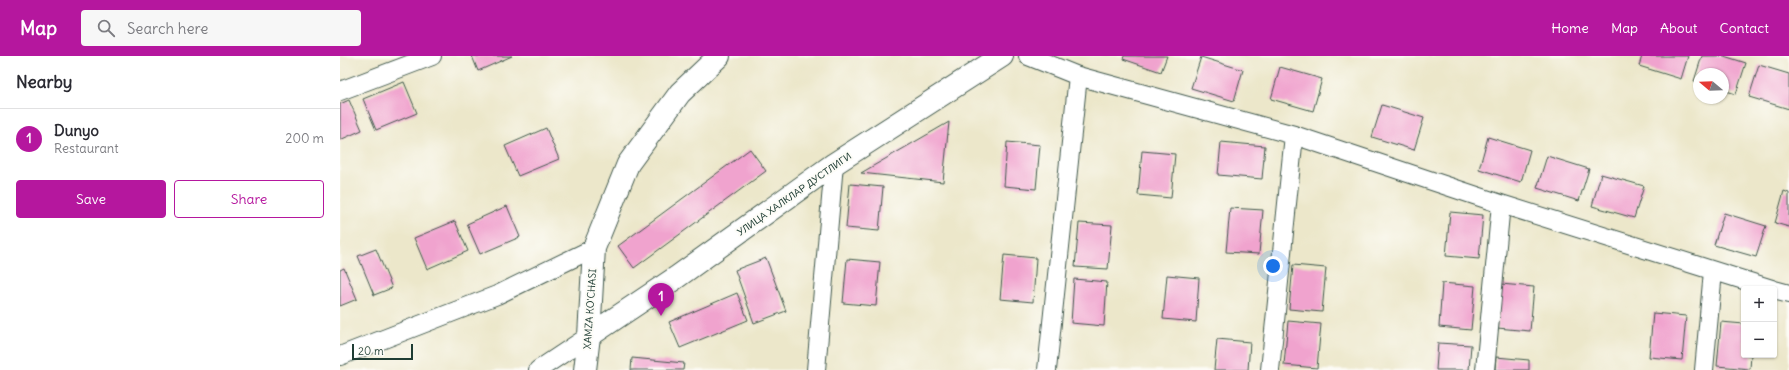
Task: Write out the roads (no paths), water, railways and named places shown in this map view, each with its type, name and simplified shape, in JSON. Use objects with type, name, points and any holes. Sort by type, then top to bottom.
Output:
[{"type":"street","points":[[340,91],[432,56]]},
{"type":"street","name":"XAMZA KO'CHASI","points":[[585,370],[590,336],[594,248],[628,164],[680,93],[719,56]]},
{"type":"street","name":"УЛИЦА ХАЛКЛАР ДУСТЛИГИ","points":[[590,336],[677,277],[834,164],[1002,56]]},
{"type":"street","points":[[1028,56],[1078,76],[1294,134],[1501,204],[1763,286]]},
{"type":"street","points":[[1047,370],[1078,76]]},
{"type":"street","points":[[1270,370],[1294,134]]},
{"type":"street","points":[[816,370],[834,164]]},
{"type":"street","points":[[1485,370],[1501,204]]},
{"type":"street","points":[[340,356],[497,295],[594,248]]},
{"type":"street","points":[[1704,370],[1713,271]]},
{"type":"street","points":[[1777,290],[1789,294]]},
{"type":"street","points":[[538,370],[590,336]]},
{"type":"place","name":"Dunyo","points":[[661,316]]}]
